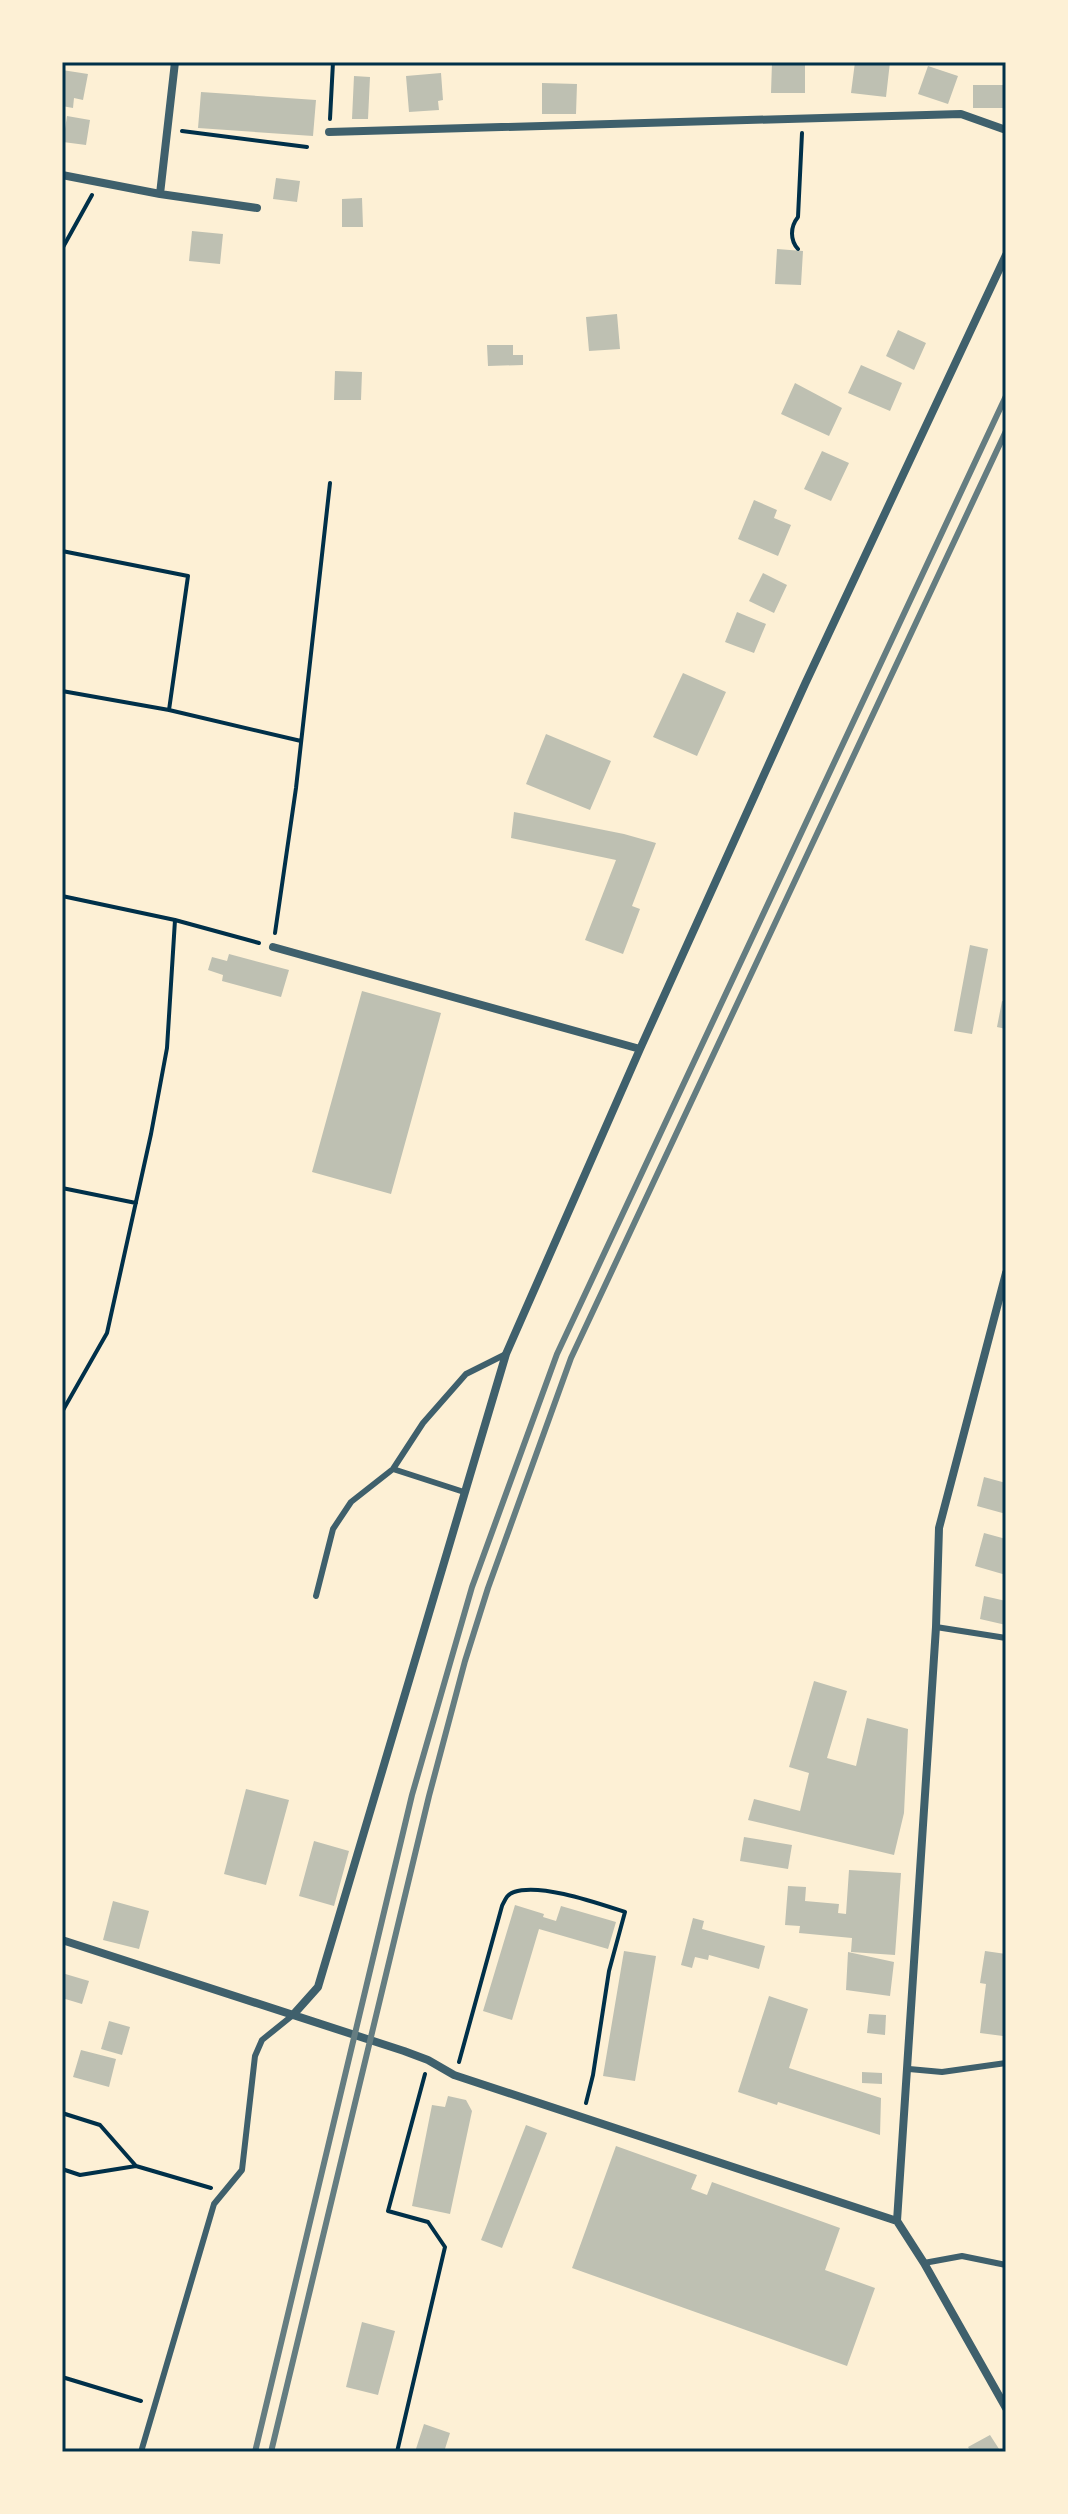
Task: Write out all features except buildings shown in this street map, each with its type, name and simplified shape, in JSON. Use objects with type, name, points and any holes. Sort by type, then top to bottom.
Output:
[{"type":"street","points":[[160,194],[175,62]]},
{"type":"street","points":[[329,132],[961,114],[1006,130]]},
{"type":"street","points":[[62,175],[257,208]]},
{"type":"street","points":[[293,2015],[318,1987],[506,1354],[805,684],[1006,255]]},
{"type":"street","points":[[273,947],[640,1049]]},
{"type":"street","points":[[1006,1273],[1001,1310],[939,1528],[936,1627],[897,2221],[1006,2408]]},
{"type":"street","points":[[62,1940],[428,2060],[454,2075],[897,2221]]},
{"type":"lane","points":[[316,1596],[333,1529],[351,1502],[393,1469],[423,1423],[466,1374],[506,1354]]},
{"type":"lane","points":[[393,1469],[464,1492]]},
{"type":"lane","points":[[936,1627],[1006,1638]]},
{"type":"lane","points":[[141,2452],[214,2204],[242,2170],[255,2056],[262,2040],[293,2015]]},
{"type":"lane","points":[[909,2069],[942,2072],[1006,2063]]},
{"type":"lane","points":[[924,2263],[962,2256],[1006,2265]]},
{"type":"path","points":[[329,132],[333,62]]},
{"type":"path","points":[[798,249],[793,244],[792,227],[798,217],[803,119]]},
{"type":"path","points":[[167,129],[307,147]]},
{"type":"path","points":[[62,249],[99,182]]},
{"type":"path","points":[[62,896],[175,920],[273,947],[301,741],[330,483]]},
{"type":"path","points":[[62,551],[188,576],[169,710]]},
{"type":"path","points":[[62,691],[169,710],[301,741]]},
{"type":"path","points":[[62,1412],[107,1333],[167,1048],[175,920]]},
{"type":"path","points":[[62,1188],[136,1203]]},
{"type":"path","points":[[463,2048],[507,1896],[515,1891],[558,1892],[625,1912],[609,1971],[593,2075],[582,2117]]},
{"type":"path","points":[[397,2452],[445,2247],[428,2222],[388,2211],[428,2060]]},
{"type":"path","points":[[62,2113],[100,2125],[136,2166]]},
{"type":"path","points":[[62,2169],[80,2175],[136,2166],[222,2191]]},
{"type":"path","points":[[62,2377],[155,2406]]},
{"type":"railway","points":[[255,2452],[412,1795],[472,1587],[557,1354],[1006,396]]},
{"type":"railway","points":[[271,2452],[429,1796],[465,1661],[571,1358],[1006,431]]}]
